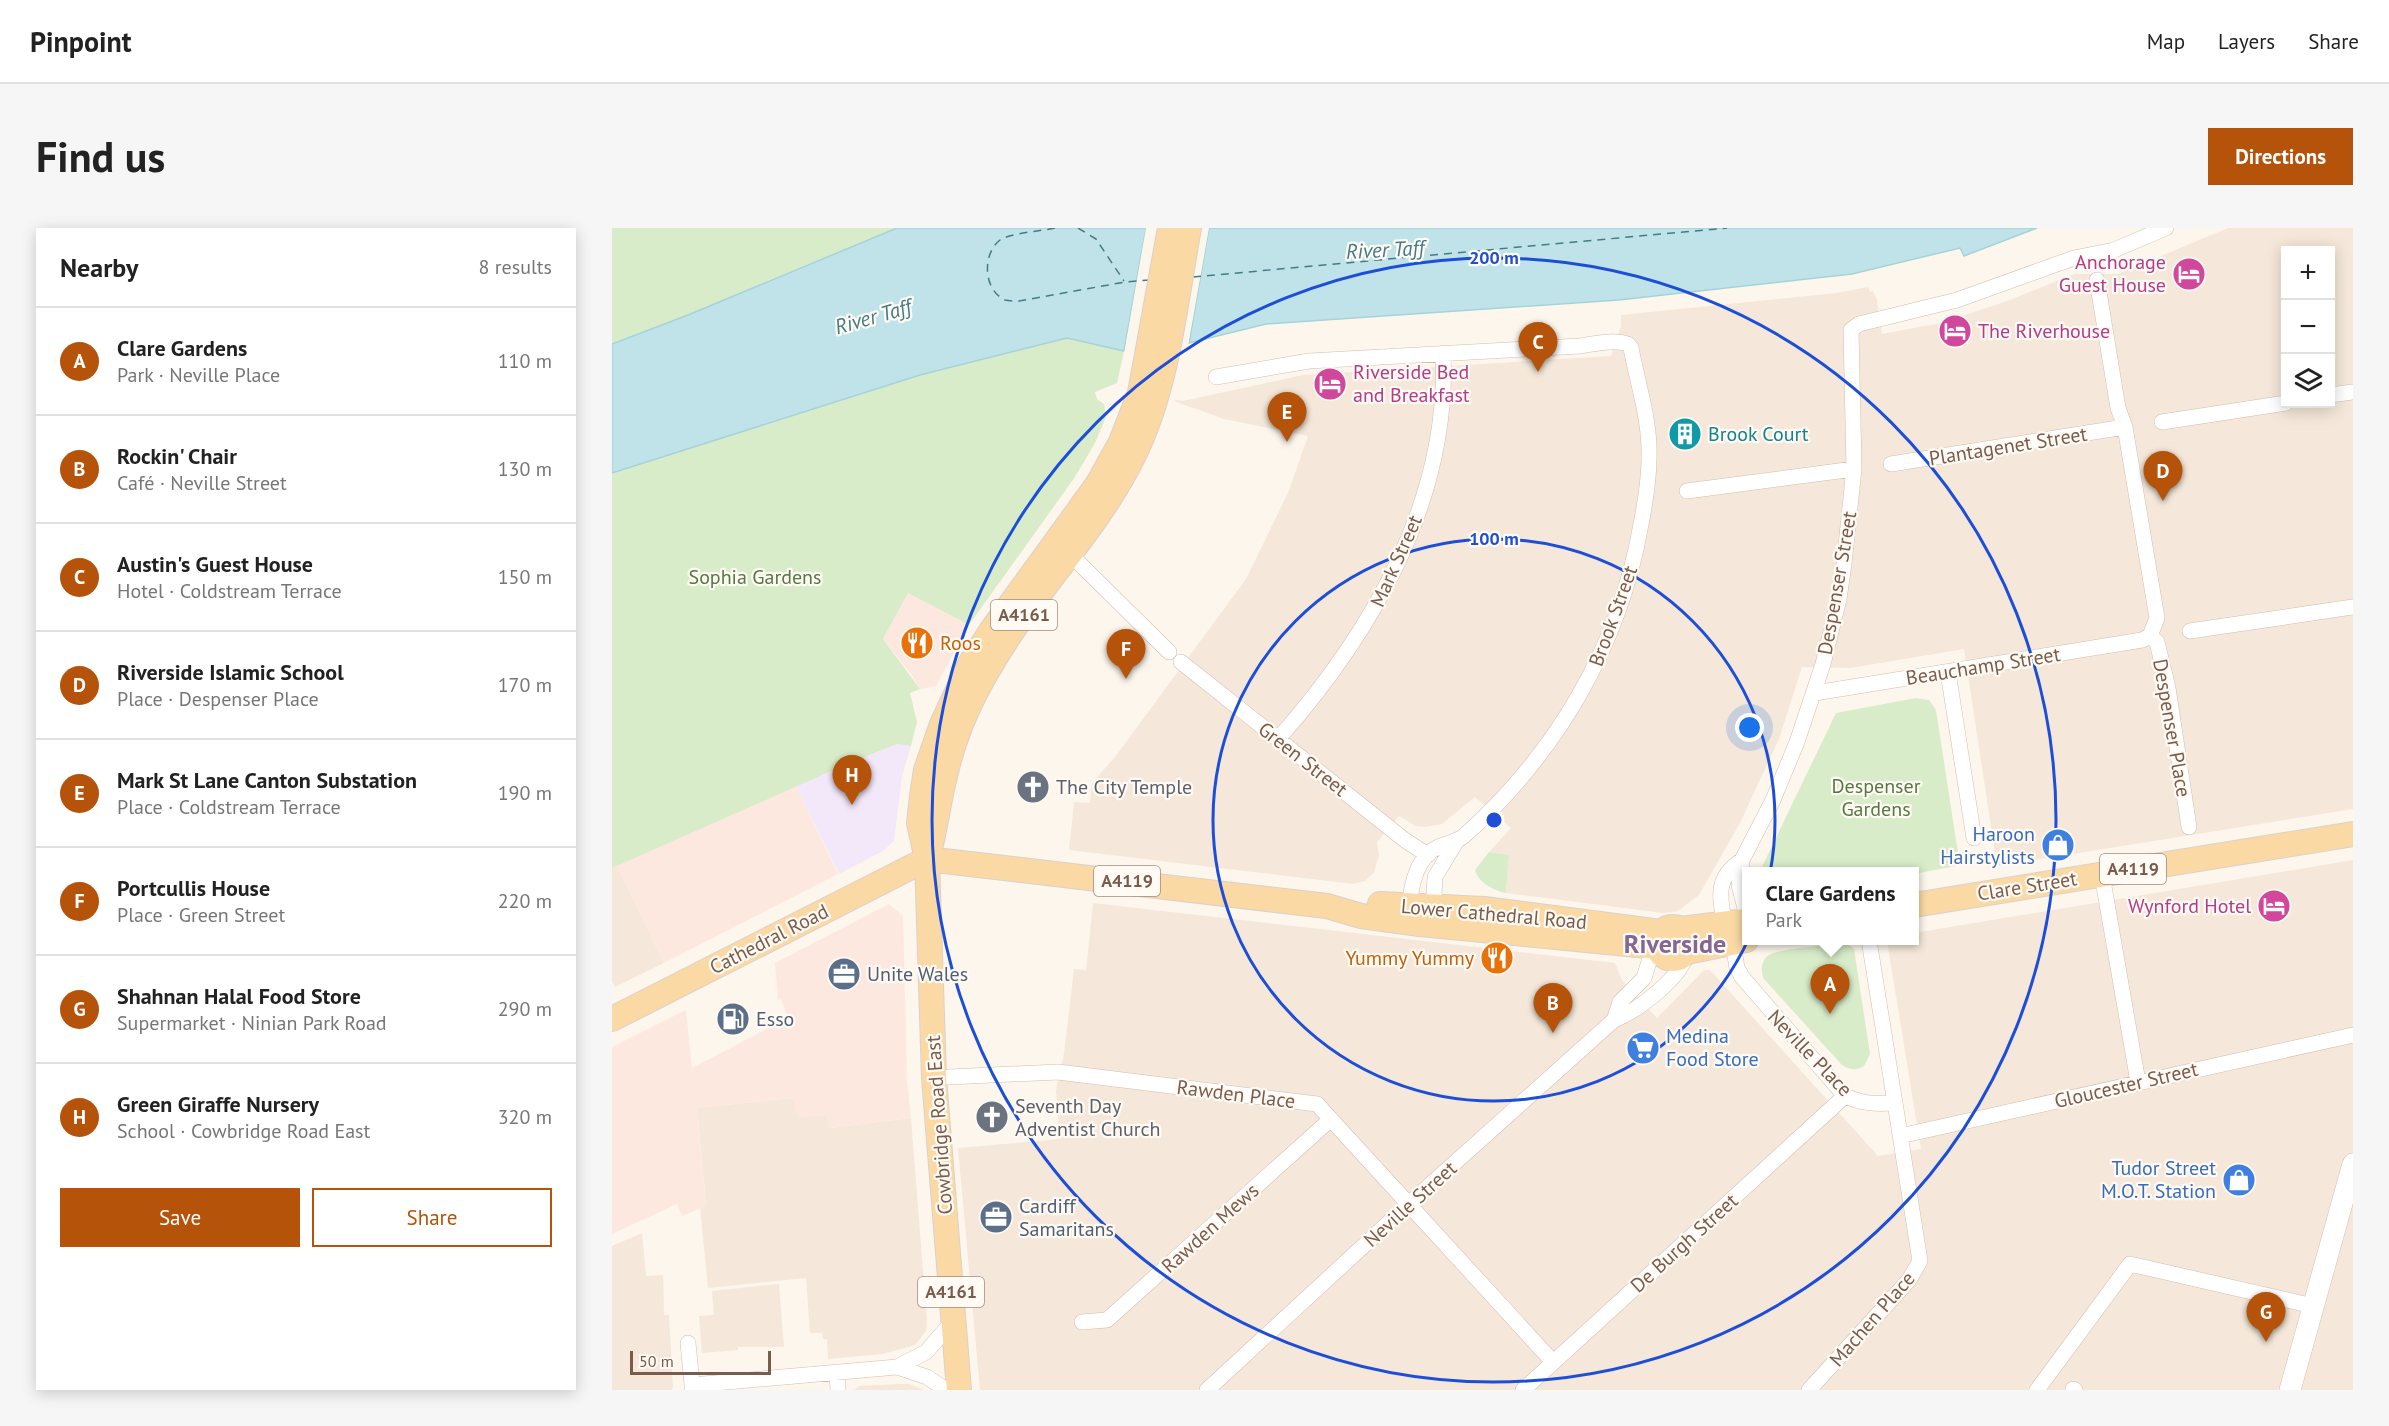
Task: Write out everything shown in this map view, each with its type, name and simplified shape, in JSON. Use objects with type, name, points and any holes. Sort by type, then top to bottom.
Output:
[{"type":"main road","name":"Cowbridge Road East","points":[[927,859],[937,825],[948,764],[975,697],[1009,637],[1109,498],[1134,456],[1153,410],[1170,228]]},
{"type":"main road","name":"Cowbridge Road East","points":[[958,1390],[934,1078],[927,859],[919,823],[926,770],[950,706],[971,662],[1110,464],[1156,359],[1189,228]]},
{"type":"main road","name":"Clare Street","points":[[1919,903],[2353,834]]},
{"type":"main road","name":"Lower Cathedral Road","points":[[927,859],[1327,906],[1361,916],[1409,914],[1433,916],[1484,909],[1672,940]]},
{"type":"main road","name":"Cathedral Road","points":[[612,1019],[927,859]]},
{"type":"main road","name":"A4119","points":[[1672,940],[1736,938]]},
{"type":"street","name":"Despenser Street","points":[[1742,897],[1739,885],[1742,860],[1773,800],[1815,693],[1839,599],[1845,564],[1854,470],[1854,397],[1850,335],[1854,327],[1957,300],[2074,258],[2114,250],[2166,228]]},
{"type":"street","name":"Despenser Place","points":[[2097,280],[2118,408],[2125,427],[2157,618],[2150,636],[2157,642],[2168,688],[2189,827]]},
{"type":"street","name":"Brook Street","points":[[1433,916],[1435,877],[1456,842],[1500,803],[1517,784],[1555,734],[1597,663],[1619,609],[1636,552],[1648,472],[1647,429],[1628,344],[1604,343],[1443,353]]},
{"type":"street","points":[[1216,377],[1301,361],[1443,353]]},
{"type":"street","name":"Mark Street","points":[[1278,740],[1354,643],[1370,617],[1402,552],[1419,510],[1434,459],[1442,405],[1443,353]]},
{"type":"street","points":[[2335,394],[2353,392]]},
{"type":"street","points":[[2162,422],[2281,404]]},
{"type":"street","name":"Plantagenet Street","points":[[1891,464],[2125,427]]},
{"type":"street","points":[[1687,491],[1854,470]]},
{"type":"street","points":[[1069,553],[1168,652]]},
{"type":"street","points":[[2190,631],[2353,607]]},
{"type":"street","name":"Beauchamp Street","points":[[1815,693],[2142,640],[2150,636]]},
{"type":"street","name":"Green Street","points":[[1181,662],[1406,841],[1428,855]]},
{"type":"street","points":[[1948,672],[1974,838]]},
{"type":"street","name":"Brook Street","points":[[1428,855],[1437,848],[1456,842]]},
{"type":"street","points":[[1409,914],[1415,876],[1428,855]]},
{"type":"street","name":"Despenser Street","points":[[1736,938],[1721,884],[1729,868],[1742,860]]},
{"type":"street","points":[[2102,874],[2138,1082]]},
{"type":"street","name":"Neville Place","points":[[1736,938],[1742,978],[1845,1096],[1870,1105],[1894,1103]]},
{"type":"street","name":"Neville Street","points":[[1207,1390],[1410,1203],[1614,1020],[1630,1014],[1682,968],[1672,940],[1651,955],[1644,978],[1620,1002],[1614,1020]]},
{"type":"street","points":[[1870,945],[1900,1136]]},
{"type":"street","name":"Gloucester Street","points":[[1900,1136],[2353,1035]]},
{"type":"street","name":"Rawden Place","points":[[956,1077],[1058,1072],[1317,1104],[1410,1203],[1553,1362]]},
{"type":"street","name":"De Burgh Street","points":[[1522,1390],[1845,1096]]},
{"type":"street","name":"Rawden Mews","points":[[1082,1322],[1107,1320],[1331,1119]]},
{"type":"street","name":"Machen Place","points":[[1809,1390],[1910,1280],[1920,1261],[1900,1136]]},
{"type":"street","points":[[2290,1390],[2353,1164]]},
{"type":"street","points":[[2037,1390],[2130,1264],[2313,1306]]},
{"type":"street","points":[[688,1343],[692,1387],[897,1367],[926,1352],[953,1321]]},
{"type":"street","points":[[897,1367],[927,1377],[946,1390]]},
{"type":"street","points":[[837,1372],[838,1390]]},
{"type":"shaded area","points":[[2228,228],[2353,228],[2353,809],[1997,866],[1964,649],[1850,668],[1802,667],[1779,739],[1740,823],[1699,895],[1678,911],[1663,913],[1506,893],[1509,855],[1489,852],[1511,828],[1475,797],[1442,824],[1416,826],[1399,816],[1377,842],[1379,855],[1374,873],[1365,881],[1353,884],[1069,850],[1074,802],[1090,803],[1092,783],[1115,757],[1246,579],[1288,493],[1308,436],[1224,419],[1175,400],[1183,401],[1303,375],[1611,356],[1621,326],[1621,315],[1836,293],[1868,287],[1870,292],[1873,291],[1877,300],[1882,334],[1941,323],[2010,300],[2074,274],[2118,274]]},
{"type":"shaded area","points":[[908,593],[969,625],[936,686],[920,689],[883,639]]},
{"type":"shaded area","points":[[897,744],[911,746],[902,776],[894,841],[883,851],[839,874],[796,786]]},
{"type":"shaded area","points":[[796,786],[838,874],[664,963],[617,865]]},
{"type":"shaded area","points":[[2353,860],[2353,1390],[980,1390],[958,1148],[1060,1139],[1056,1091],[1064,1053],[1074,969],[1086,970],[1093,903],[1615,963],[1622,980],[1657,1018],[1704,970],[1710,970],[1878,1156],[1921,1149],[1888,945],[1919,945],[1919,932]]},
{"type":"shaded area","points":[[617,865],[664,963],[615,987],[612,982],[612,868]]},
{"type":"shaded area","points":[[889,904],[903,916],[907,1079],[911,1118],[829,1128],[827,1115],[801,1117],[796,1112],[792,1098],[697,1108],[706,1206],[682,1216],[677,1204],[612,1234],[612,1047],[686,1010],[692,1068],[788,1018],[781,999],[778,1000],[775,963]]},
{"type":"shaded area","points":[[792,1098],[797,1112],[827,1115],[829,1128],[911,1118],[927,1321],[926,1331],[915,1345],[883,1354],[828,1359],[827,1339],[823,1339],[822,1333],[810,1333],[806,1278],[708,1288],[700,1208],[706,1205],[697,1108]]},
{"type":"shaded area","points":[[642,1233],[646,1276],[663,1275],[664,1315],[669,1315],[673,1387],[672,1390],[612,1390],[612,1246]]},
{"type":"shaded area","points":[[779,1284],[784,1347],[738,1347],[738,1350],[702,1353],[699,1316],[714,1315],[712,1291]]},
{"type":"shaded area","points":[[909,1384],[924,1390],[854,1390],[860,1386]]},
{"type":"green space","points":[[612,228],[897,228],[612,344]]},
{"type":"green space","name":"Sophia Gardens","points":[[1067,338],[1124,351],[1117,383],[1095,392],[1097,399],[1104,404],[1106,417],[1095,443],[1075,477],[969,625],[908,593],[883,639],[920,689],[910,693],[917,722],[911,746],[897,744],[845,765],[612,868],[612,473],[920,375]]},
{"type":"green space","name":"Despenser Gardens","points":[[1916,698],[1929,700],[1936,710],[1959,860],[1956,866],[1919,873],[1919,867],[1762,867],[1836,713]]},
{"type":"green space","points":[[1489,852],[1509,855],[1506,893],[1487,885],[1479,878],[1475,870]]},
{"type":"green space","points":[[1849,945],[1854,949],[1870,1054],[1861,1068],[1849,1069],[1841,1064],[1764,979],[1762,965],[1768,956],[1795,949]]},
{"type":"water","name":"River Taff","points":[[897,228],[1146,228],[1124,351],[1067,338],[920,375],[612,473],[612,344]]},
{"type":"water","name":"River Taff","points":[[1209,228],[2037,228],[1964,256],[1960,248],[1852,274],[1619,300],[1266,324],[1189,343]]},
{"type":"pier","points":[[1146,228],[1149,228],[1144,257],[1127,351],[1124,354]]},
{"type":"pier","points":[[1206,228],[1209,228],[1188,346],[1186,343]]},
{"type":"ferry route","points":[[1055,228],[1011,236],[1000,240],[994,246],[988,262],[988,272],[992,288],[998,295],[1005,300],[1019,301],[1125,282],[1149,280]]},
{"type":"ferry route","points":[[1078,228],[1096,239],[1124,281]]},
{"type":"ferry route","points":[[1193,277],[1727,228]]},
{"type":"place","name":"Anchorage Guest House","points":[[2189,274]]},
{"type":"place","name":"The Riverhouse","points":[[1955,331]]},
{"type":"place","name":"Austin's Guest House","points":[[1538,372]]},
{"type":"place","name":"Riverside Bed and Breakfast","points":[[1330,384]]},
{"type":"place","name":"Brook Court","points":[[1685,434]]},
{"type":"place","name":"Mark St Lane Canton Substation","points":[[1287,442]]},
{"type":"place","name":"Riverside Islamic School","points":[[2163,501]]},
{"type":"place","name":"Roos","points":[[917,643]]},
{"type":"place","name":"Portcullis House","points":[[1126,679]]},
{"type":"place","name":"The City Temple","points":[[1033,787]]},
{"type":"place","name":"Green Giraffe Nursery","points":[[852,805]]},
{"type":"place","name":"Haroon Hairstylists","points":[[2058,845]]},
{"type":"place","name":"Wynford Hotel","points":[[2274,906]]},
{"type":"place","name":"Yummy Yummy","points":[[1497,958]]},
{"type":"place","name":"Unite Wales","points":[[844,974]]},
{"type":"place","name":"Clare Gardens","points":[[1830,1014]]},
{"type":"place","name":"Esso","points":[[733,1019]]},
{"type":"place","name":"Rockin' Chair","points":[[1553,1033]]},
{"type":"place","name":"Medina Food Store","points":[[1643,1048]]},
{"type":"place","name":"Seventh Day Adventist Church","points":[[992,1117]]},
{"type":"place","name":"Tudor Street M.O.T. Station","points":[[2239,1180]]},
{"type":"place","name":"Cardiff Samaritans","points":[[996,1217]]},
{"type":"place","name":"Shahnan Halal Food Store","points":[[2266,1342]]},
{"type":"district","name":"Riverside","points":[[1675,944]]}]
